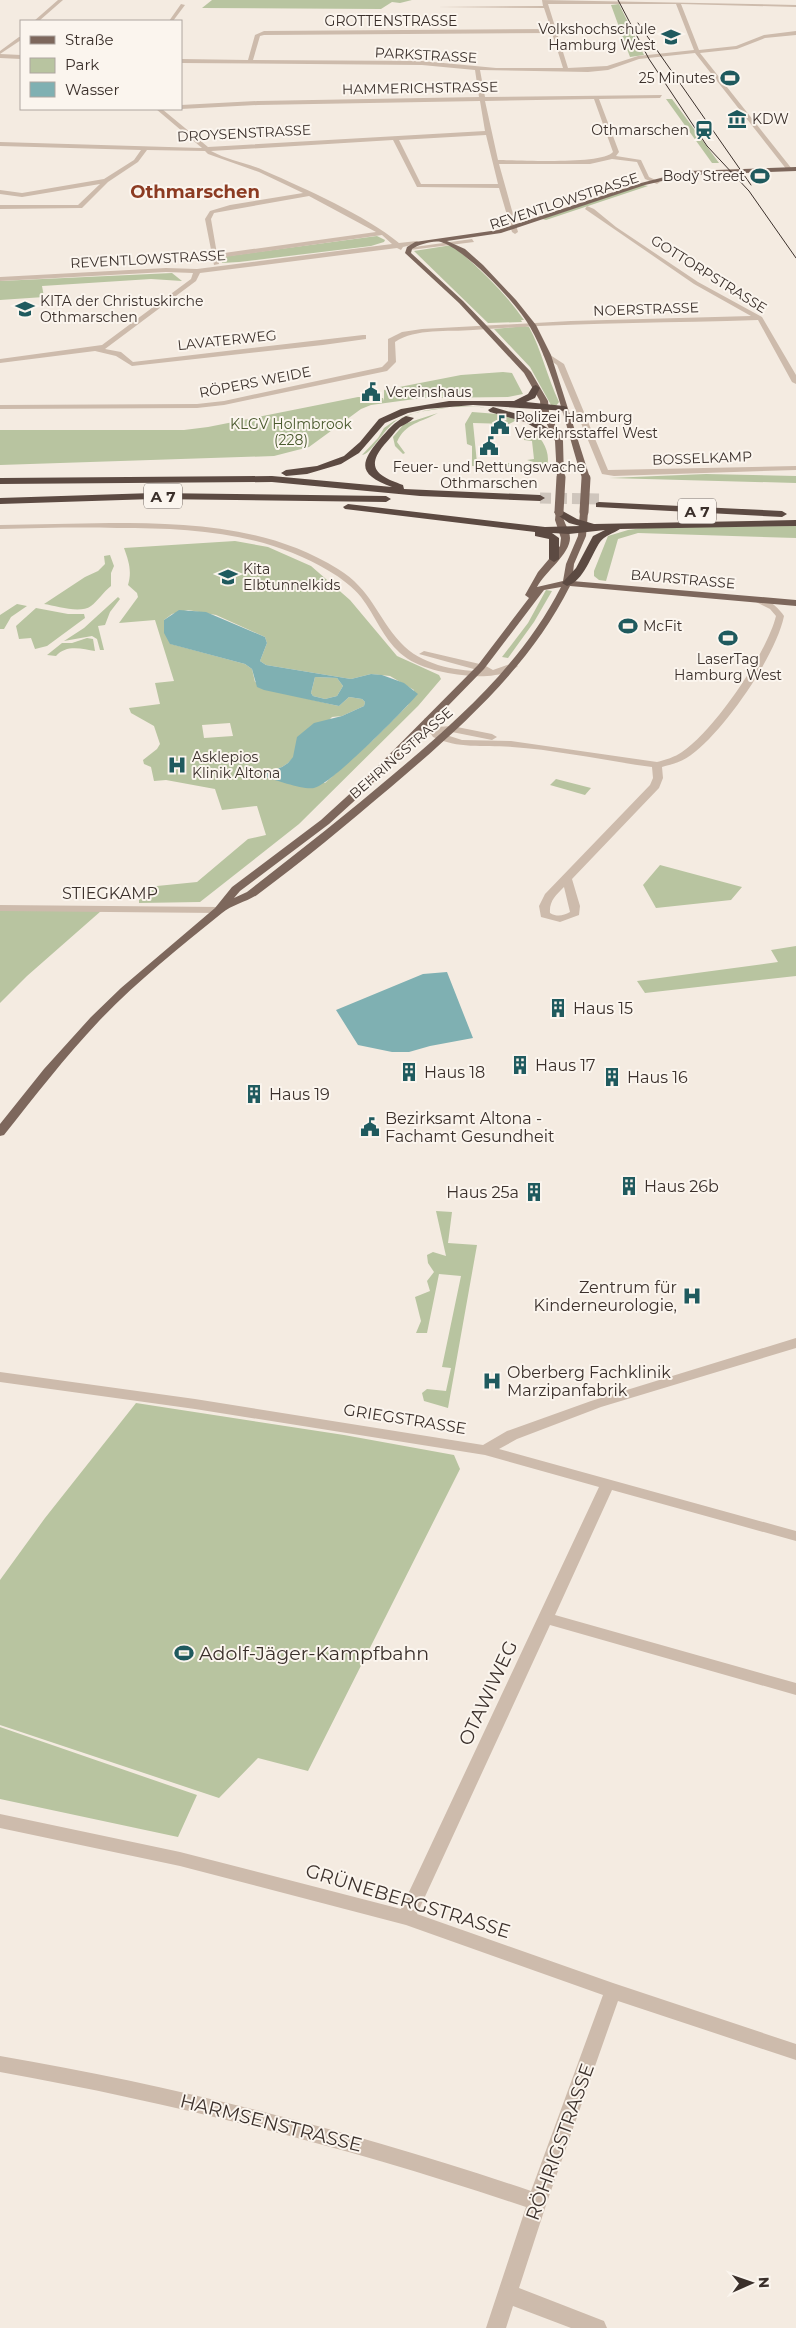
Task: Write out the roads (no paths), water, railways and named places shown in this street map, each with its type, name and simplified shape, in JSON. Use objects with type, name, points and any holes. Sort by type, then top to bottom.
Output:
[{"type":"highway","points":[[511,404],[532,396],[536,388]]},
{"type":"highway","points":[[203,479],[233,474],[294,472],[322,468],[348,457],[362,445],[378,424],[411,409],[459,403],[511,404],[545,409]]},
{"type":"highway","points":[[420,493],[388,483],[371,471],[369,466],[370,459],[389,431],[403,421],[429,413],[459,410],[564,409]]},
{"type":"highway","points":[[493,410],[528,420],[554,434]]},
{"type":"highway","name":"A 7","points":[[0,481],[294,480],[420,493],[541,500],[153,496],[0,501]]},
{"type":"highway","name":"A 7","points":[[0,487],[69,481]]},
{"type":"highway","name":"A 7","points":[[0,494],[178,489],[249,490],[331,494],[366,498]]},
{"type":"highway","points":[[274,498],[562,531],[583,526],[796,523]]},
{"type":"highway","name":"A 7","points":[[786,508],[599,502],[796,514]]},
{"type":"highway","points":[[559,512],[583,526]]},
{"type":"highway","points":[[461,520],[510,532],[550,536],[555,542],[554,559]]},
{"type":"highway","points":[[567,583],[580,569],[591,546],[600,535],[611,529],[631,525]]},
{"type":"main road","name":"REVENTLOWSTRASSE","points":[[417,243],[514,230],[643,184],[700,171],[792,169]]},
{"type":"main road","name":"REVENTLOWSTRASSE","points":[[472,241],[587,208],[652,186],[658,182]]},
{"type":"main road","points":[[439,241],[452,244],[463,250],[497,282],[533,325],[547,355],[564,409]]},
{"type":"main road","points":[[463,250],[464,245],[472,241]]},
{"type":"main road","points":[[404,248],[417,243]]},
{"type":"main road","name":"BEHRINGSTRASSE","points":[[404,248],[486,327],[527,372],[536,388],[560,448],[561,477],[558,517],[565,537],[565,544],[538,577],[524,612]]},
{"type":"main road","name":"BEHRINGSTRASSE","points":[[219,910],[251,894],[332,832],[442,738],[513,666],[551,615],[567,583],[570,564],[582,536],[584,512],[586,478],[564,409]]},
{"type":"main road","name":"BEHRINGSTRASSE","points":[[0,1132],[38,1084],[95,1019],[132,983],[219,910],[236,889],[343,807],[416,733],[431,724],[481,667],[541,588],[567,583]]},
{"type":"main road","name":"BAURSTRASSE","points":[[567,583],[796,603]]},
{"type":"street","points":[[37,20],[61,0]]},
{"type":"street","points":[[439,7],[634,1],[678,3],[691,1],[796,6]]},
{"type":"street","points":[[545,3],[566,70]]},
{"type":"street","points":[[678,3],[698,54],[728,94],[792,169]]},
{"type":"street","points":[[172,20],[183,6]]},
{"type":"street","name":"GROTTENSTRASSE","points":[[250,63],[258,35],[264,32],[554,31]]},
{"type":"street","name":"PARKSTRASSE","points":[[182,61],[422,63],[478,69],[566,70],[608,68],[633,59],[737,47],[764,37],[790,36],[796,33]]},
{"type":"street","points":[[0,55],[20,39]]},
{"type":"street","points":[[0,55],[20,57]]},
{"type":"street","points":[[478,69],[489,133],[514,230]]},
{"type":"street","name":"HAMMERICHSTRASSE","points":[[182,107],[660,96]]},
{"type":"street","points":[[596,98],[616,152],[612,157]]},
{"type":"street","points":[[161,110],[197,139],[210,154],[261,171],[310,194],[383,234],[404,248]]},
{"type":"street","name":"DROYSENSTRASSE","points":[[0,144],[205,150],[489,133]]},
{"type":"street","points":[[395,138],[419,186],[502,186]]},
{"type":"street","points":[[0,207],[80,207],[106,181],[136,161],[145,149]]},
{"type":"street","points":[[497,162],[593,162],[612,157],[639,162],[647,178],[658,182]]},
{"type":"street","points":[[0,192],[22,194],[106,181]]},
{"type":"street","points":[[220,268],[215,263],[208,219],[212,212],[230,206],[310,194]]},
{"type":"street","name":"GOTTORPSTRASSE","points":[[587,208],[696,283],[760,318],[796,382]]},
{"type":"street","name":"REVENTLOWSTRASSE","points":[[215,256],[383,234]]},
{"type":"street","name":"REVENTLOWSTRASSE","points":[[0,279],[166,270],[196,271],[357,251],[472,241]]},
{"type":"street","name":"REVENTLOWSTRASSE","points":[[404,248],[417,243]]},
{"type":"street","points":[[333,254],[352,255],[390,252],[404,248]]},
{"type":"street","points":[[0,361],[97,349],[109,344],[186,286],[195,278],[196,271]]},
{"type":"street","name":"NOERSTRASSE","points":[[486,327],[760,318]]},
{"type":"street","name":"RÖPERS WEIDE","points":[[0,407],[50,405],[180,407],[224,403],[384,369],[392,362],[391,341],[398,336],[486,327]]},
{"type":"street","name":"LAVATERWEG","points":[[97,349],[124,357],[132,364],[363,337]]},
{"type":"street","name":"BOSSELKAMP","points":[[547,355],[560,364],[605,472],[796,468]]},
{"type":"street","points":[[0,527],[186,526],[239,533],[277,542],[312,557],[337,572],[354,586],[362,594],[400,647],[418,661],[473,675],[492,674],[513,666]]},
{"type":"street","points":[[431,724],[442,738],[494,745],[510,744],[657,765],[690,752],[745,688],[761,663],[780,618],[773,607],[756,599]]},
{"type":"street","points":[[400,647],[481,667],[492,674],[495,682],[492,689]]},
{"type":"street","points":[[431,724],[498,739],[510,744]]},
{"type":"street","points":[[566,878],[655,786],[658,778],[657,765]]},
{"type":"street","name":"STIEGKAMP","points":[[0,908],[219,910]]},
{"type":"street","points":[[485,1450],[512,1435],[596,1404],[796,1343]]},
{"type":"street","name":"GRIEGSTRASSE","points":[[0,1377],[195,1404],[485,1450],[796,1536]]},
{"type":"street","name":"OTAWIWEG","points":[[406,1918],[608,1485]]},
{"type":"street","points":[[546,1618],[796,1689]]},
{"type":"street","name":"GRÜNEBERGSTRASSE","points":[[0,1820],[180,1859],[406,1918],[613,1991],[796,2052]]},
{"type":"street","name":"RÖHRIGSTRASSE","points":[[496,2328],[537,2202],[613,1991]]},
{"type":"street","name":"HARMSENSTRASSE","points":[[0,2064],[137,2090],[226,2110],[388,2153],[537,2202]]},
{"type":"street","points":[[508,2294],[598,2328]]},
{"type":"water","points":[[179,610],[206,612],[265,637],[267,643],[260,661],[266,665],[351,679],[371,674],[382,675],[404,683],[418,694],[367,746],[323,784],[309,788],[282,782],[265,777],[264,773],[288,763],[293,757],[297,737],[314,723],[342,716],[364,706],[365,702],[362,699],[349,697],[339,706],[264,690],[257,687],[252,669],[245,664],[170,644],[164,633],[164,620]],"holes":[[[315,677],[337,678],[343,686],[337,696],[325,699],[313,696],[311,693]]]},
{"type":"water","points":[[447,972],[473,1038],[409,1052],[392,1052],[358,1045],[336,1010],[423,974]]},
{"type":"tunnel","points":[[540,498],[599,499]]},
{"type":"tram line","points":[[618,0],[649,59],[707,146],[749,191],[796,258]]},
{"type":"tram line","points":[[638,23],[751,185]]},
{"type":"place","name":"Volkshochschule Hamburg West","points":[[671,37]]},
{"type":"place","name":"25 Minutes","points":[[730,78]]},
{"type":"place","name":"KDW","points":[[737,119]]},
{"type":"place","name":"Othmarschen","points":[[704,130]]},
{"type":"place","name":"Body Street","points":[[760,176]]},
{"type":"place","name":"KITA der Christuskirche Othmarschen","points":[[25,309]]},
{"type":"place","name":"Vereinshaus","points":[[371,392]]},
{"type":"place","name":"Polizei Hamburg Verkehrsstaffel West","points":[[500,425]]},
{"type":"place","name":"Feuer- und Rettungswache Othmarschen","points":[[489,446]]},
{"type":"place","name":"Kita Elbtunnelkids","points":[[228,577]]},
{"type":"place","name":"McFit","points":[[628,626]]},
{"type":"place","name":"LaserTag Hamburg West","points":[[728,638]]},
{"type":"place","name":"Asklepios Klinik Altona","points":[[177,765]]},
{"type":"place","name":"Haus 15","points":[[558,1008]]},
{"type":"place","name":"Haus 17","points":[[520,1065]]},
{"type":"place","name":"Haus 18","points":[[409,1072]]},
{"type":"place","name":"Haus 16","points":[[612,1077]]},
{"type":"place","name":"Haus 19","points":[[254,1094]]},
{"type":"place","name":"Bezirksamt Altona - Fachamt Gesundheit","points":[[370,1127]]},
{"type":"place","name":"Haus 26b","points":[[629,1186]]},
{"type":"place","name":"Haus 25a","points":[[534,1192]]},
{"type":"place","name":"Zentrum für Kinderneurologie,","points":[[692,1296]]},
{"type":"place","name":"Oberberg Fachklinik Marzipanfabrik","points":[[492,1381]]},
{"type":"place","name":"Adolf-Jäger-Kampfbahn","points":[[184,1653]]},
{"type":"district","name":"Othmarschen","points":[[195,192]]},
{"type":"park label","name":"KLGV Holmbrook (228)","points":[[291,432]]}]
